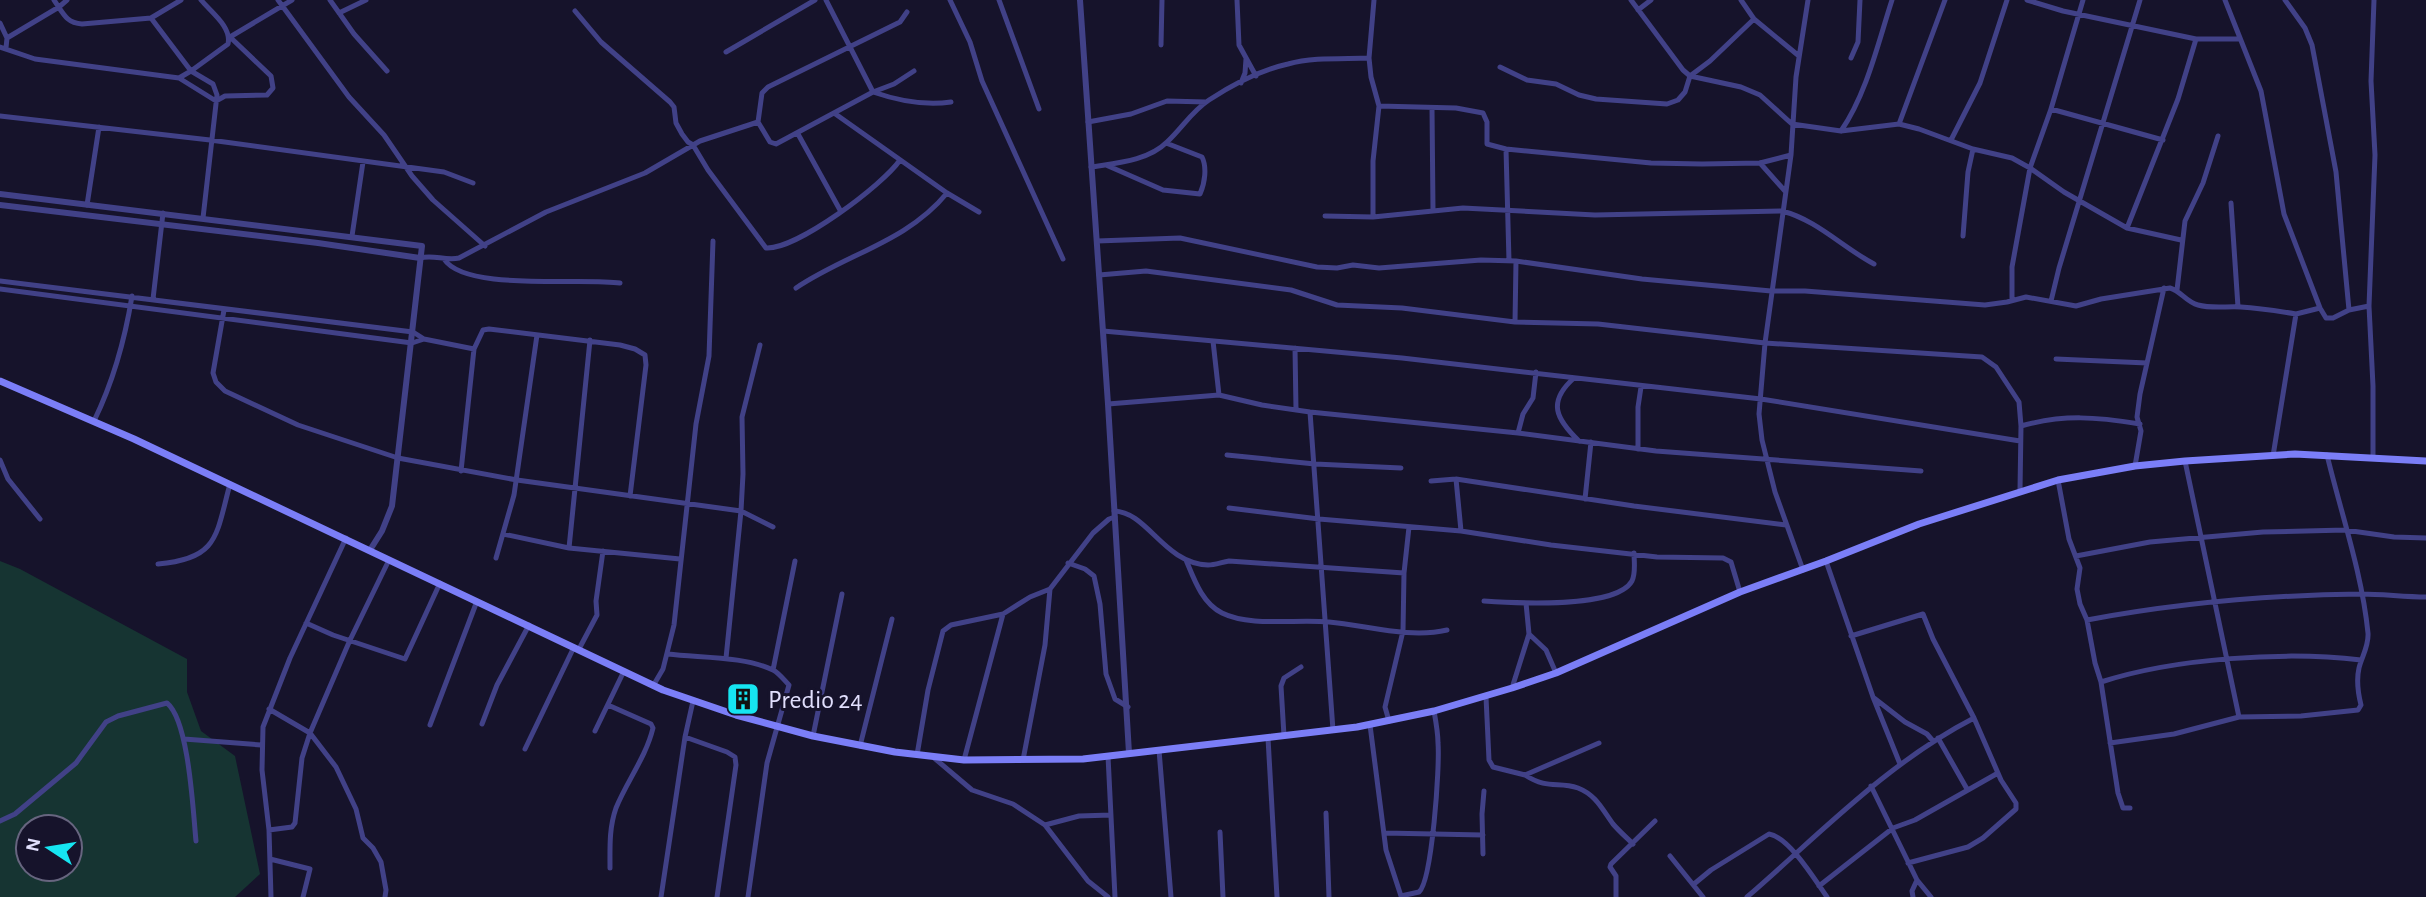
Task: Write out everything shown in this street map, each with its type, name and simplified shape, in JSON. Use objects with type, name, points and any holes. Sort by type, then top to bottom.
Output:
[{"type":"main road","points":[[0,381],[94,421],[653,685],[693,701],[813,736],[860,746],[964,760],[1108,756],[1370,725],[1434,711],[1556,673],[1740,592],[1919,524],[2021,490],[2058,481],[2135,466],[2273,456],[2327,455],[2426,461]]},
{"type":"street","points":[[54,0],[72,23],[82,24],[151,18],[181,0]]},
{"type":"street","points":[[67,0],[7,38],[3,48],[35,59],[179,78],[216,102]]},
{"type":"street","points":[[201,0],[227,29],[230,37],[271,76],[273,88],[267,95],[225,96],[216,102]]},
{"type":"street","points":[[278,0],[349,97],[384,135],[406,168],[433,200],[485,246]]},
{"type":"street","points":[[179,78],[228,44],[230,37],[292,0]]},
{"type":"street","points":[[331,0],[354,34],[387,71]]},
{"type":"street","points":[[339,13],[366,0]]},
{"type":"street","points":[[726,52],[816,0]]},
{"type":"street","points":[[826,0],[873,92],[905,102],[951,102]]},
{"type":"street","points":[[950,0],[970,42],[982,81],[1063,259]]},
{"type":"street","points":[[999,0],[1039,109]]},
{"type":"street","points":[[1080,0],[1129,753]]},
{"type":"street","points":[[1161,45],[1162,0]]},
{"type":"street","points":[[1237,0],[1238,38],[1256,76]]},
{"type":"street","points":[[1373,217],[1373,161],[1379,106],[1369,58],[1374,0]]},
{"type":"street","points":[[1631,0],[1690,76],[1741,87],[1760,95],[1793,124],[1841,131],[1899,124],[1973,149],[2012,158],[2127,228],[2181,240]]},
{"type":"street","points":[[1638,10],[1651,0]]},
{"type":"street","points":[[1741,0],[1754,19],[1799,56]]},
{"type":"street","points":[[1803,570],[1766,459],[1759,414],[1771,291],[1791,155],[1799,56],[1808,0]]},
{"type":"street","points":[[1851,58],[1858,42],[1860,0]]},
{"type":"street","points":[[1841,131],[1862,88],[1892,0]]},
{"type":"street","points":[[1899,124],[1945,0]]},
{"type":"street","points":[[1951,140],[1980,83],[2007,0]]},
{"type":"street","points":[[2028,0],[2196,39],[2240,38]]},
{"type":"street","points":[[2012,300],[2012,267],[2030,168],[2051,109],[2083,0]]},
{"type":"street","points":[[2052,301],[2079,200],[2140,0]]},
{"type":"street","points":[[2225,0],[2261,91],[2284,214],[2320,308],[2326,318],[2333,318],[2349,310],[2369,306]]},
{"type":"street","points":[[2285,0],[2305,28],[2318,71],[2336,172],[2349,310]]},
{"type":"street","points":[[2373,458],[2369,306],[2375,155],[2371,81],[2374,0]]},
{"type":"street","points":[[575,12],[601,41],[670,102],[674,107],[676,123],[688,142],[693,145],[708,170],[766,248],[771,249],[821,226],[876,186],[892,172],[900,160]]},
{"type":"street","points":[[907,12],[900,22],[768,87],[762,93],[758,122],[772,144],[797,134],[914,71]]},
{"type":"street","points":[[151,18],[191,71],[213,84],[217,95],[203,218]]},
{"type":"street","points":[[1500,67],[1527,80],[1556,83],[1587,97],[1667,104],[1678,100],[1685,92],[1690,76],[1710,61],[1754,19]]},
{"type":"street","points":[[0,23],[7,38]]},
{"type":"street","points":[[2127,228],[2163,140],[2196,39]]},
{"type":"street","points":[[1091,167],[1136,159],[1154,152],[1206,102],[1241,83],[1286,64],[1369,58]]},
{"type":"street","points":[[1241,83],[1246,59]]},
{"type":"street","points":[[1088,122],[1131,114],[1167,101],[1206,102]]},
{"type":"street","points":[[1379,106],[1456,108],[1483,113],[1487,122],[1487,144],[1506,149],[1651,163],[1760,163],[1791,155]]},
{"type":"street","points":[[1432,107],[1433,210]]},
{"type":"street","points":[[2051,109],[2163,140]]},
{"type":"street","points":[[834,113],[947,194],[979,212]]},
{"type":"street","points":[[0,116],[210,140],[444,172],[473,183]]},
{"type":"street","points":[[0,205],[420,258],[430,255],[458,258],[546,212],[645,173],[693,145],[758,122]]},
{"type":"street","points":[[87,205],[99,127]]},
{"type":"street","points":[[797,134],[840,210]]},
{"type":"street","points":[[2177,290],[2185,221],[2203,183],[2218,136]]},
{"type":"street","points":[[1105,165],[1163,190],[1200,194],[1205,163],[1202,157],[1166,143]]},
{"type":"street","points":[[1506,149],[1506,209],[1513,261],[1515,322]]},
{"type":"street","points":[[1963,236],[1968,172],[1973,149]]},
{"type":"street","points":[[352,236],[363,162]]},
{"type":"street","points":[[1760,163],[1785,191]]},
{"type":"street","points":[[0,194],[352,236],[422,246],[430,255]]},
{"type":"street","points":[[796,288],[821,271],[877,246],[917,223],[947,194]]},
{"type":"street","points":[[59,212],[62,201]]},
{"type":"street","points":[[2231,204],[2238,307]]},
{"type":"street","points":[[1325,216],[1373,217],[1433,210],[1506,209],[1594,215],[1782,211],[1817,225],[1855,254],[1874,264]]},
{"type":"street","points":[[153,299],[163,213]]},
{"type":"street","points":[[260,236],[261,225]]},
{"type":"street","points":[[1097,241],[1180,238],[1317,267],[1337,268],[1353,265],[1380,268],[1481,260],[1513,261],[1642,279],[1771,291],[1805,291],[1985,305],[2026,297],[2076,306],[2164,288],[2177,290],[2196,305],[2296,314],[2320,308]]},
{"type":"street","points":[[653,685],[663,669],[674,625],[695,424],[709,356],[713,240]]},
{"type":"street","points":[[370,550],[382,531],[392,506],[422,246]]},
{"type":"street","points":[[443,258],[459,271],[491,278],[546,284],[588,280],[620,283]]},
{"type":"street","points":[[1099,275],[1146,271],[1291,290],[1337,305],[1402,308],[1515,322],[1598,324],[1765,343],[1982,357],[1996,367],[2019,402],[2021,490]]},
{"type":"street","points":[[0,281],[413,332],[424,339],[474,349]]},
{"type":"street","points":[[2135,466],[2141,431],[2137,417],[2140,394],[2164,288]]},
{"type":"street","points":[[0,289],[412,343],[424,339]]},
{"type":"street","points":[[94,421],[115,368],[132,296]]},
{"type":"street","points":[[187,304],[187,314]]},
{"type":"street","points":[[224,310],[213,373],[216,382],[225,391],[298,425],[398,458],[517,480],[741,511],[773,527]]},
{"type":"street","points":[[2273,456],[2296,314]]},
{"type":"street","points":[[461,471],[474,349],[483,330],[590,340],[635,349],[645,355],[630,495]]},
{"type":"street","points":[[1103,331],[1536,372],[1641,387],[1760,399],[2020,441]]},
{"type":"street","points":[[496,558],[517,480],[537,335]]},
{"type":"street","points":[[569,548],[590,340]]},
{"type":"street","points":[[1213,341],[1219,396]]},
{"type":"street","points":[[726,658],[741,511],[742,417],[760,345]]},
{"type":"street","points":[[1295,348],[1296,410]]},
{"type":"street","points":[[2056,359],[2147,363]]},
{"type":"street","points":[[1518,433],[1523,414],[1533,398],[1536,372]]},
{"type":"street","points":[[1574,378],[1560,392],[1558,415],[1561,424],[1579,441]]},
{"type":"street","points":[[1638,449],[1641,387]]},
{"type":"street","points":[[1108,404],[1219,396],[1310,412],[1518,433],[1638,449],[1921,471]]},
{"type":"street","points":[[1310,412],[1333,730]]},
{"type":"street","points":[[2021,426],[2083,416],[2140,424]]},
{"type":"street","points":[[1585,499],[1591,442]]},
{"type":"street","points":[[1227,455],[1315,464],[1401,468]]},
{"type":"street","points":[[2110,743],[2174,734],[2239,717],[2301,716],[2358,710],[2361,705],[2357,682],[2368,634],[2362,594],[2327,455]]},
{"type":"street","points":[[0,460],[8,479],[40,519]]},
{"type":"street","points":[[2185,461],[2239,717]]},
{"type":"street","points":[[1431,481],[1456,479],[1786,525]]},
{"type":"street","points":[[1456,479],[1461,531]]},
{"type":"street","points":[[2058,481],[2069,539],[2080,568],[2077,589],[2101,682],[2119,801],[2123,807],[2130,808]]},
{"type":"street","points":[[158,564],[175,563],[195,557],[209,548],[216,537],[230,484]]},
{"type":"street","points":[[1229,508],[1461,531],[1657,557],[1728,559],[1740,592]]},
{"type":"street","points":[[1023,760],[1045,645],[1050,589],[1093,533],[1115,514],[1124,512],[1141,523],[1161,544],[1186,560],[1211,565],[1229,561],[1404,573]]},
{"type":"street","points":[[1389,721],[1385,707],[1403,631],[1404,573],[1409,527]]},
{"type":"street","points":[[2076,556],[2150,542],[2263,532],[2345,530],[2394,537],[2426,538]]},
{"type":"street","points":[[503,534],[569,548],[680,559]]},
{"type":"street","points":[[271,897],[269,830],[261,770],[263,727],[306,623],[346,538]]},
{"type":"street","points":[[525,750],[577,648],[597,615],[596,601],[603,551]]},
{"type":"street","points":[[1483,601],[1526,603],[1602,598],[1615,594],[1632,582],[1634,553]]},
{"type":"street","points":[[269,830],[292,827],[295,823],[302,758],[310,733],[350,639],[389,560]]},
{"type":"street","points":[[1186,560],[1205,598],[1218,611],[1236,619],[1326,622],[1420,633],[1447,630]]},
{"type":"street","points":[[774,670],[794,561]]},
{"type":"street","points":[[1826,561],[1873,697],[1900,764]]},
{"type":"street","points":[[1068,563],[1085,569],[1094,576],[1100,604],[1106,674],[1115,699],[1128,707]]},
{"type":"street","points":[[306,623],[405,659],[440,583]]},
{"type":"street","points":[[918,755],[928,690],[943,631],[951,625],[1003,614],[1030,597],[1050,589]]},
{"type":"street","points":[[813,736],[842,594]]},
{"type":"street","points":[[2087,620],[2153,607],[2213,601],[2362,594],[2426,597]]},
{"type":"street","points":[[430,725],[477,601]]},
{"type":"street","points":[[1512,688],[1529,634],[1526,603]]},
{"type":"street","points":[[964,760],[1003,614]]},
{"type":"street","points":[[1851,636],[1923,614],[1998,773],[2016,803],[2012,814],[1968,847],[1908,863]]},
{"type":"street","points":[[860,746],[892,619]]},
{"type":"street","points":[[482,724],[497,685],[529,625]]},
{"type":"street","points":[[1529,634],[1546,650],[1556,673]]},
{"type":"street","points":[[668,654],[726,658],[774,670],[789,685],[767,763],[748,897]]},
{"type":"street","points":[[2101,682],[2150,670],[2226,661],[2299,655],[2361,660]]},
{"type":"street","points":[[1284,736],[1281,686],[1284,678],[1301,667]]},
{"type":"street","points":[[595,731],[624,671]]},
{"type":"street","points":[[1486,697],[1490,764],[1546,785],[1570,786],[1592,795],[1613,824],[1633,844]]},
{"type":"street","points":[[1873,697],[1905,722],[1935,740],[1967,789]]},
{"type":"street","points":[[661,897],[693,701]]},
{"type":"street","points":[[0,821],[15,814],[76,763],[106,722],[118,716],[167,703],[177,716],[184,739],[196,841]]},
{"type":"street","points":[[608,705],[651,724],[653,728],[617,807],[610,833],[610,868]]},
{"type":"street","points":[[269,709],[310,733],[336,767],[356,808],[363,838],[381,862],[385,897]]},
{"type":"street","points":[[1370,725],[1386,850],[1400,897],[1423,890],[1438,770],[1434,711]]},
{"type":"street","points":[[1747,897],[1871,786],[1935,740],[1974,718]]},
{"type":"street","points":[[685,737],[735,757],[717,897]]},
{"type":"street","points":[[1268,738],[1277,897]]},
{"type":"street","points":[[184,739],[261,745]]},
{"type":"street","points":[[1525,775],[1599,743]]},
{"type":"street","points":[[1159,750],[1171,897]]},
{"type":"street","points":[[1108,756],[1115,897]]},
{"type":"street","points":[[933,757],[972,790],[1013,804],[1045,825],[1088,881],[1108,897]]},
{"type":"street","points":[[1819,886],[1893,828],[1914,820],[1998,773]]},
{"type":"street","points":[[1871,786],[1917,880],[1931,897]]},
{"type":"street","points":[[1483,854],[1484,791]]},
{"type":"street","points":[[1326,813],[1329,897]]},
{"type":"street","points":[[1045,825],[1079,816],[1111,816]]},
{"type":"street","points":[[1616,897],[1616,876],[1610,867],[1655,821]]},
{"type":"street","points":[[1220,832],[1223,897]]},
{"type":"street","points":[[1384,834],[1483,835]]},
{"type":"street","points":[[1694,884],[1711,870],[1769,834],[1780,839],[1795,854],[1827,897]]},
{"type":"street","points":[[1670,856],[1703,897]]},
{"type":"street","points":[[270,859],[310,869],[303,897]]},
{"type":"street","points":[[1913,897],[1912,891],[1917,880]]},
{"type":"green space","points":[[0,561],[20,569],[187,659],[187,692],[201,731],[235,756],[260,874],[235,897],[0,897]]},
{"type":"place","name":"Predio 24","points":[[743,699]]}]
